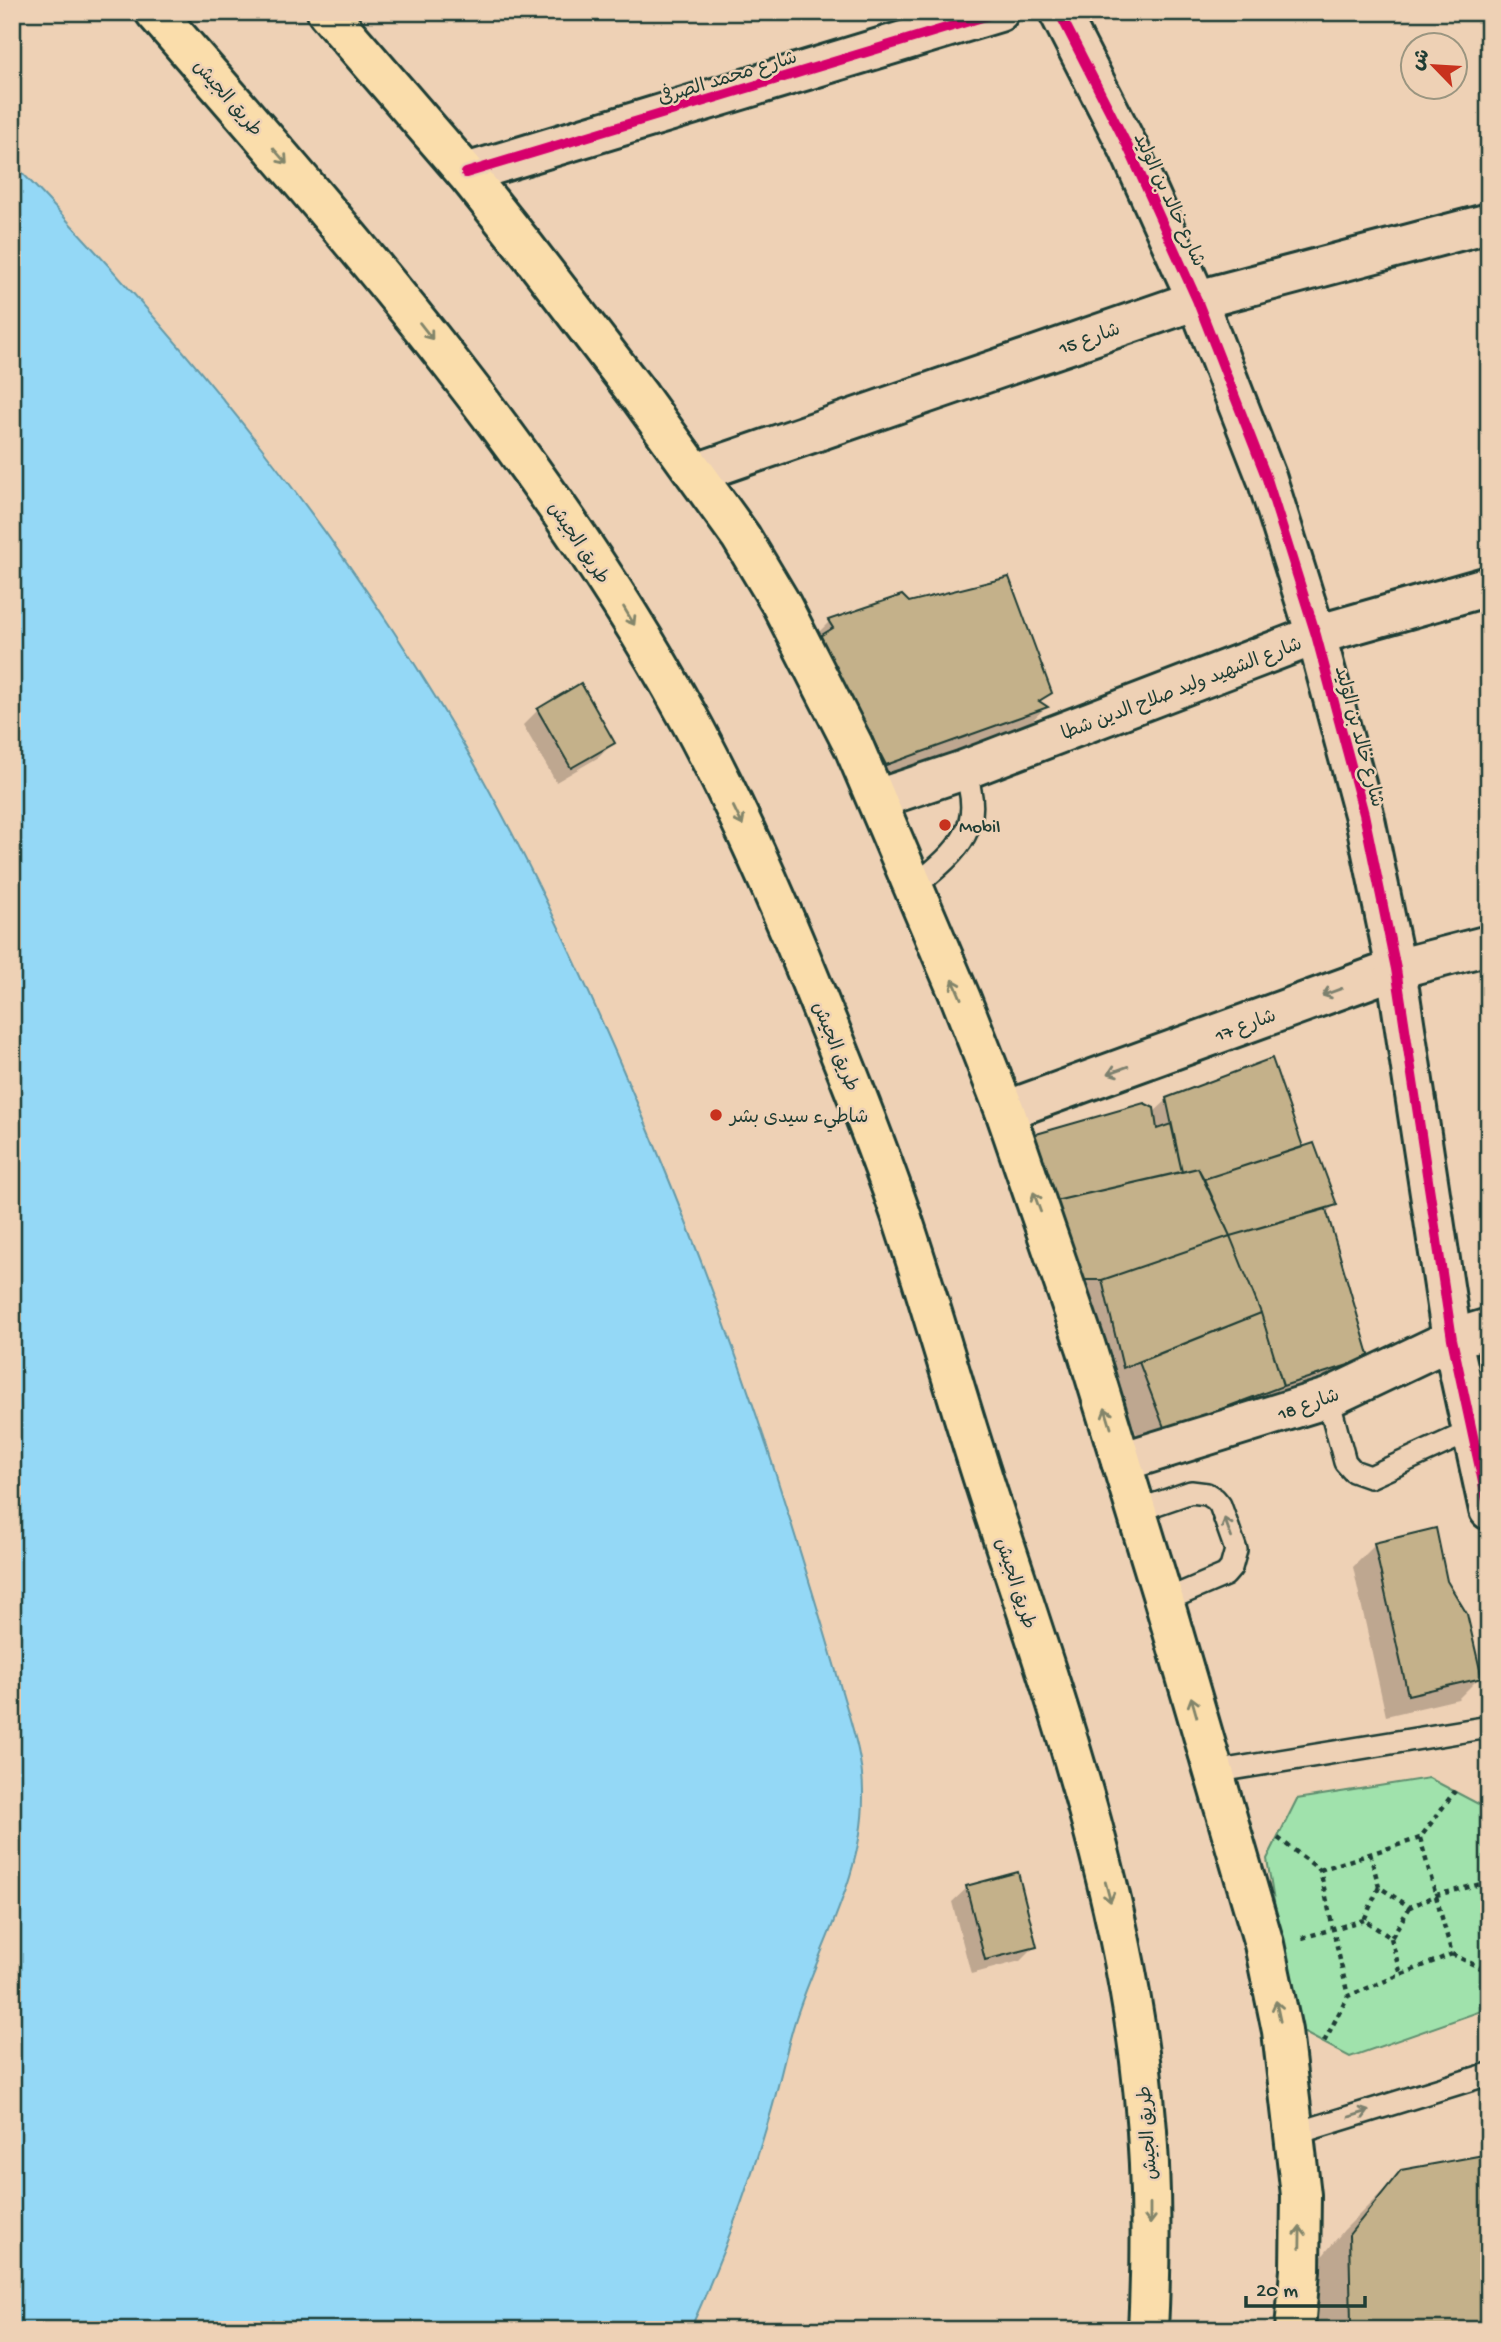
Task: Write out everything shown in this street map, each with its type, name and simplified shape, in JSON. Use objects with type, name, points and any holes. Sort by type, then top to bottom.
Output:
[{"type":"highway","name":"طريق الجيش","points":[[155,12],[351,238],[564,515],[628,613],[687,714],[783,913],[867,1120],[902,1220],[964,1421],[1065,1728],[1114,1914],[1132,2004],[1144,2095],[1150,2186],[1151,2277],[1148,2330]]},
{"type":"highway","points":[[327,12],[466,173],[583,321],[741,537],[818,674],[877,799],[914,887],[1004,1111],[1082,1334],[1164,1601],[1264,1944],[1282,2031],[1301,2195],[1300,2270],[1294,2330]]},
{"type":"street","name":"شارع محمد الصرفى","points":[[466,173],[999,12]]},
{"type":"street","name":"شارع خالد بن الوليد","points":[[1059,12],[1128,147],[1197,300],[1267,479],[1316,635],[1364,814],[1396,969],[1452,1339],[1489,1510]]},
{"type":"street","name":"شارع 15","points":[[696,473],[1197,300],[1489,223]]},
{"type":"street","name":"شارع الشهيد وليد صلاح الدين شطا","points":[[877,799],[964,770],[1316,635],[1489,586]]},
{"type":"street","name":"شارع 17","points":[[1004,1111],[1396,969],[1489,945]]},
{"type":"street","name":"شارع 18","points":[[1121,1462],[1328,1398],[1452,1339],[1489,1328]]},
{"type":"lane","points":[[914,887],[946,860],[965,839],[972,816],[973,800],[964,770]]},
{"type":"lane","points":[[1328,1398],[1345,1462],[1353,1471],[1370,1477],[1471,1431]]},
{"type":"lane","points":[[1136,1511],[1191,1492],[1207,1494],[1220,1505],[1236,1550],[1235,1559],[1225,1575],[1164,1601]]},
{"type":"lane","points":[[1213,1772],[1489,1727]]},
{"type":"lane","points":[[1294,2134],[1489,2074]]},
{"type":"path","points":[[1320,1870],[1420,1838],[1455,1791]]},
{"type":"path","points":[[1278,1838],[1320,1870],[1348,1996]]},
{"type":"path","points":[[1420,1838],[1452,1954]]},
{"type":"path","points":[[1294,1940],[1364,1920],[1379,1887],[1370,1853]]},
{"type":"path","points":[[1391,1938],[1410,1907],[1436,1895],[1489,1882]]},
{"type":"path","points":[[1379,1887],[1410,1907]]},
{"type":"path","points":[[1364,1920],[1391,1938],[1401,1975]]},
{"type":"path","points":[[1323,2043],[1348,1996],[1452,1954],[1489,1972]]},
{"type":"green space","points":[[1429,1778],[1486,1808],[1489,1819],[1489,2006],[1487,2009],[1350,2057],[1299,2030],[1267,1859],[1297,1799]]},
{"type":"water","points":[[12,162],[140,301],[261,447],[373,600],[473,761],[557,923],[653,1140],[730,1340],[796,1538],[858,1752],[863,1782],[861,1826],[848,1882],[796,2018],[754,2168],[724,2250],[690,2330],[12,2330]]},
{"type":"building","points":[[1009,577],[1052,693],[1039,701],[1048,707],[886,765],[820,636],[833,628],[828,620],[902,595],[909,602]]},
{"type":"building","points":[[581,683],[615,743],[571,768],[537,709]]},
{"type":"building","points":[[1272,1058],[1303,1147],[1204,1179],[1198,1168],[1182,1172],[1166,1098]]},
{"type":"building","points":[[1144,1103],[1154,1108],[1157,1129],[1171,1124],[1182,1172],[1055,1201],[1033,1135]]},
{"type":"building","points":[[1314,1143],[1337,1205],[1230,1236],[1204,1179]]},
{"type":"building","points":[[1198,1168],[1230,1236],[1102,1280],[1077,1280],[1055,1201]]},
{"type":"building","points":[[1326,1209],[1370,1358],[1283,1386],[1261,1313],[1230,1236]]},
{"type":"building","points":[[1230,1236],[1261,1313],[1123,1368],[1102,1280]]},
{"type":"building","points":[[1261,1313],[1283,1386],[1165,1430],[1139,1362]]},
{"type":"building","points":[[1436,1528],[1447,1581],[1467,1614],[1482,1678],[1408,1695],[1374,1543]]},
{"type":"building","points":[[1018,1872],[1037,1947],[985,1960],[966,1886]]},
{"type":"building","points":[[1489,2154],[1489,2330],[1358,2330],[1351,2323],[1349,2235],[1401,2170]]},
{"type":"cycle path","points":[[466,173],[999,12]]},
{"type":"cycle path","points":[[1059,12],[1128,147],[1197,300],[1267,479],[1316,635],[1364,814],[1396,969],[1452,1339],[1489,1510]]},
{"type":"place","name":"Mobil","points":[[945,825]]},
{"type":"place","name":"شاطيء سيدى بشر","points":[[716,1115]]}]
